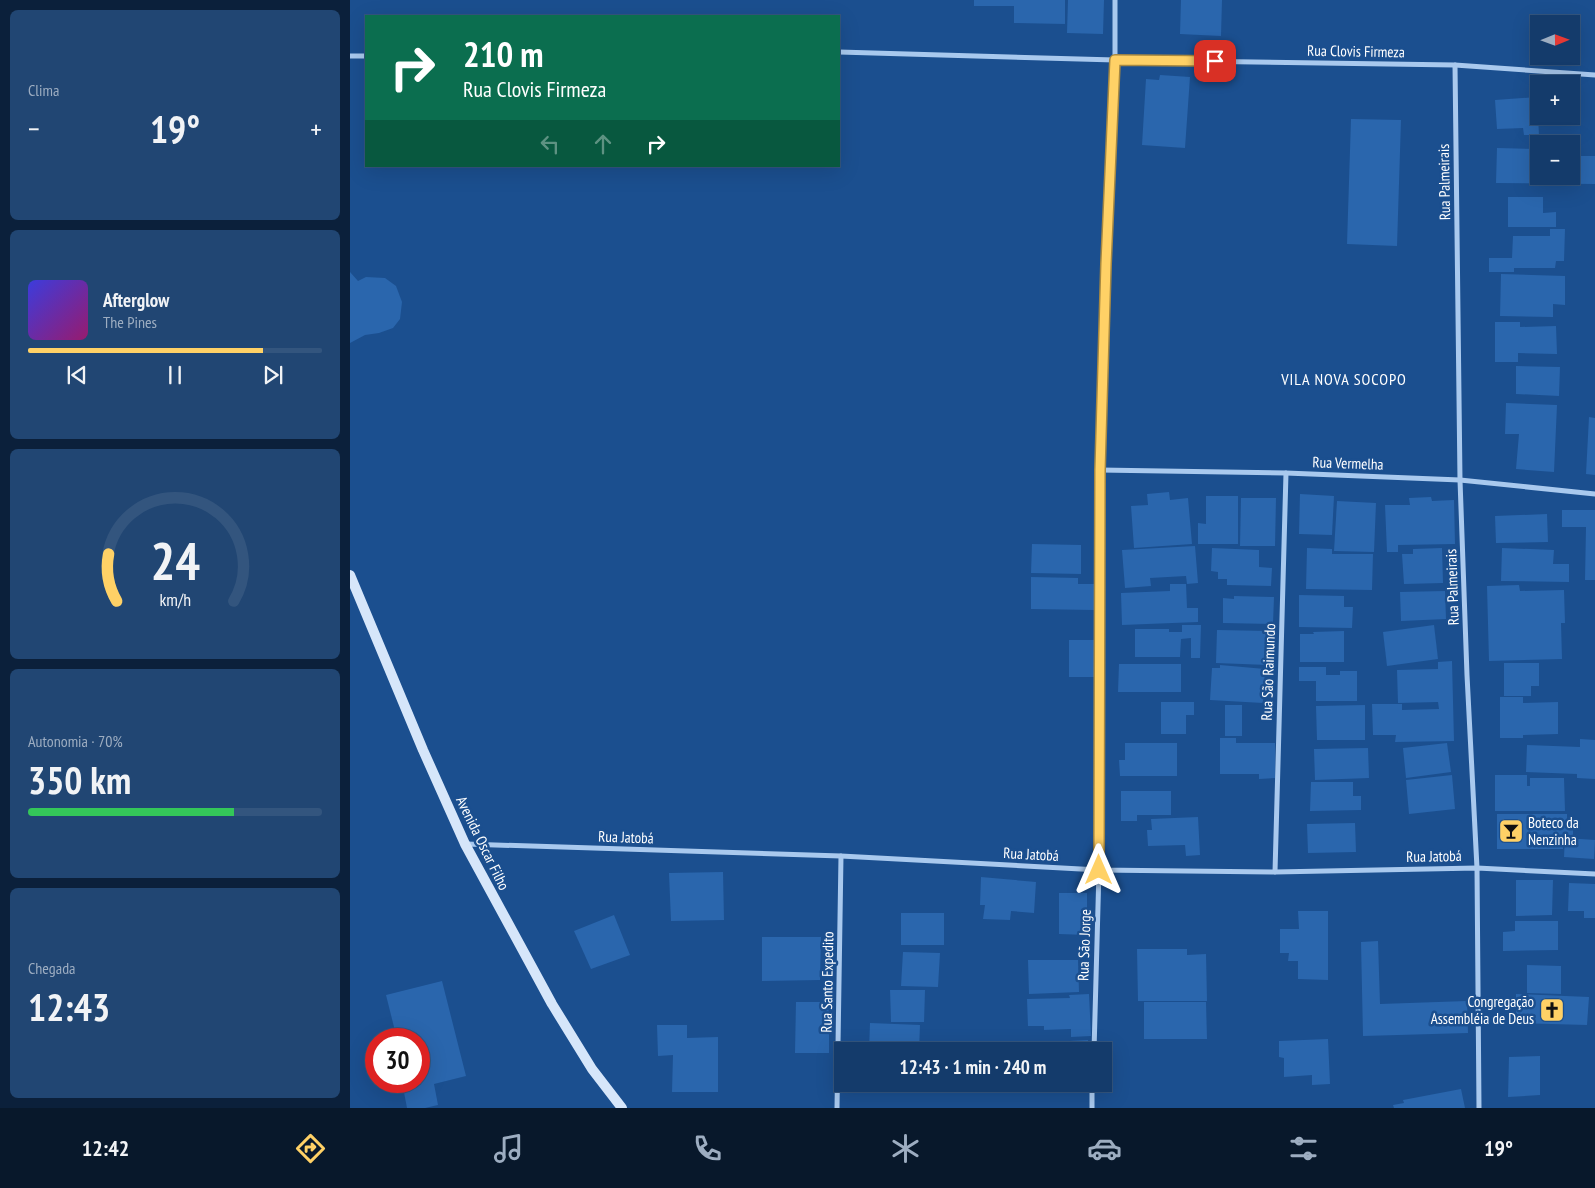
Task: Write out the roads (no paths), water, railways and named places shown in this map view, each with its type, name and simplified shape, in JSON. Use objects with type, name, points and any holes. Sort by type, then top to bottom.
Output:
[{"type":"main road","name":"Avenida Oscar Filho","points":[[350,575],[415,733],[465,844],[552,1004],[592,1069],[622,1108]]},
{"type":"street","name":"Rua São Jorge","points":[[1094,1042],[1099,870],[1100,470],[1106,264],[1115,60],[1115,0]]},
{"type":"street","name":"Rua Clovis Firmeza","points":[[840,52],[1115,60],[1455,65],[1595,75]]},
{"type":"street","points":[[350,56],[365,56]]},
{"type":"street","name":"Rua Palmeirais","points":[[1455,65],[1460,480],[1467,675],[1477,868],[1479,1108]]},
{"type":"street","name":"Rua Vermelha","points":[[1100,470],[1286,473],[1460,480],[1595,494]]},
{"type":"street","name":"Rua São Raimundo","points":[[1275,872],[1286,473]]},
{"type":"street","name":"Rua Jatobá","points":[[465,844],[841,856],[1099,870],[1275,872],[1477,868],[1595,874]]},
{"type":"street","name":"Rua Santo Expedito","points":[[838,1108],[841,856]]},
{"type":"street","points":[[1092,1092],[1092,1108]]},
{"type":"place","name":"Boteco da Nenzinha","points":[[1511,831]]},
{"type":"place","name":"Congregação Assembléia de Deus","points":[[1552,1010]]},
{"type":"district","name":"VILA NOVA SOCOPO","points":[[1344,379]]}]
